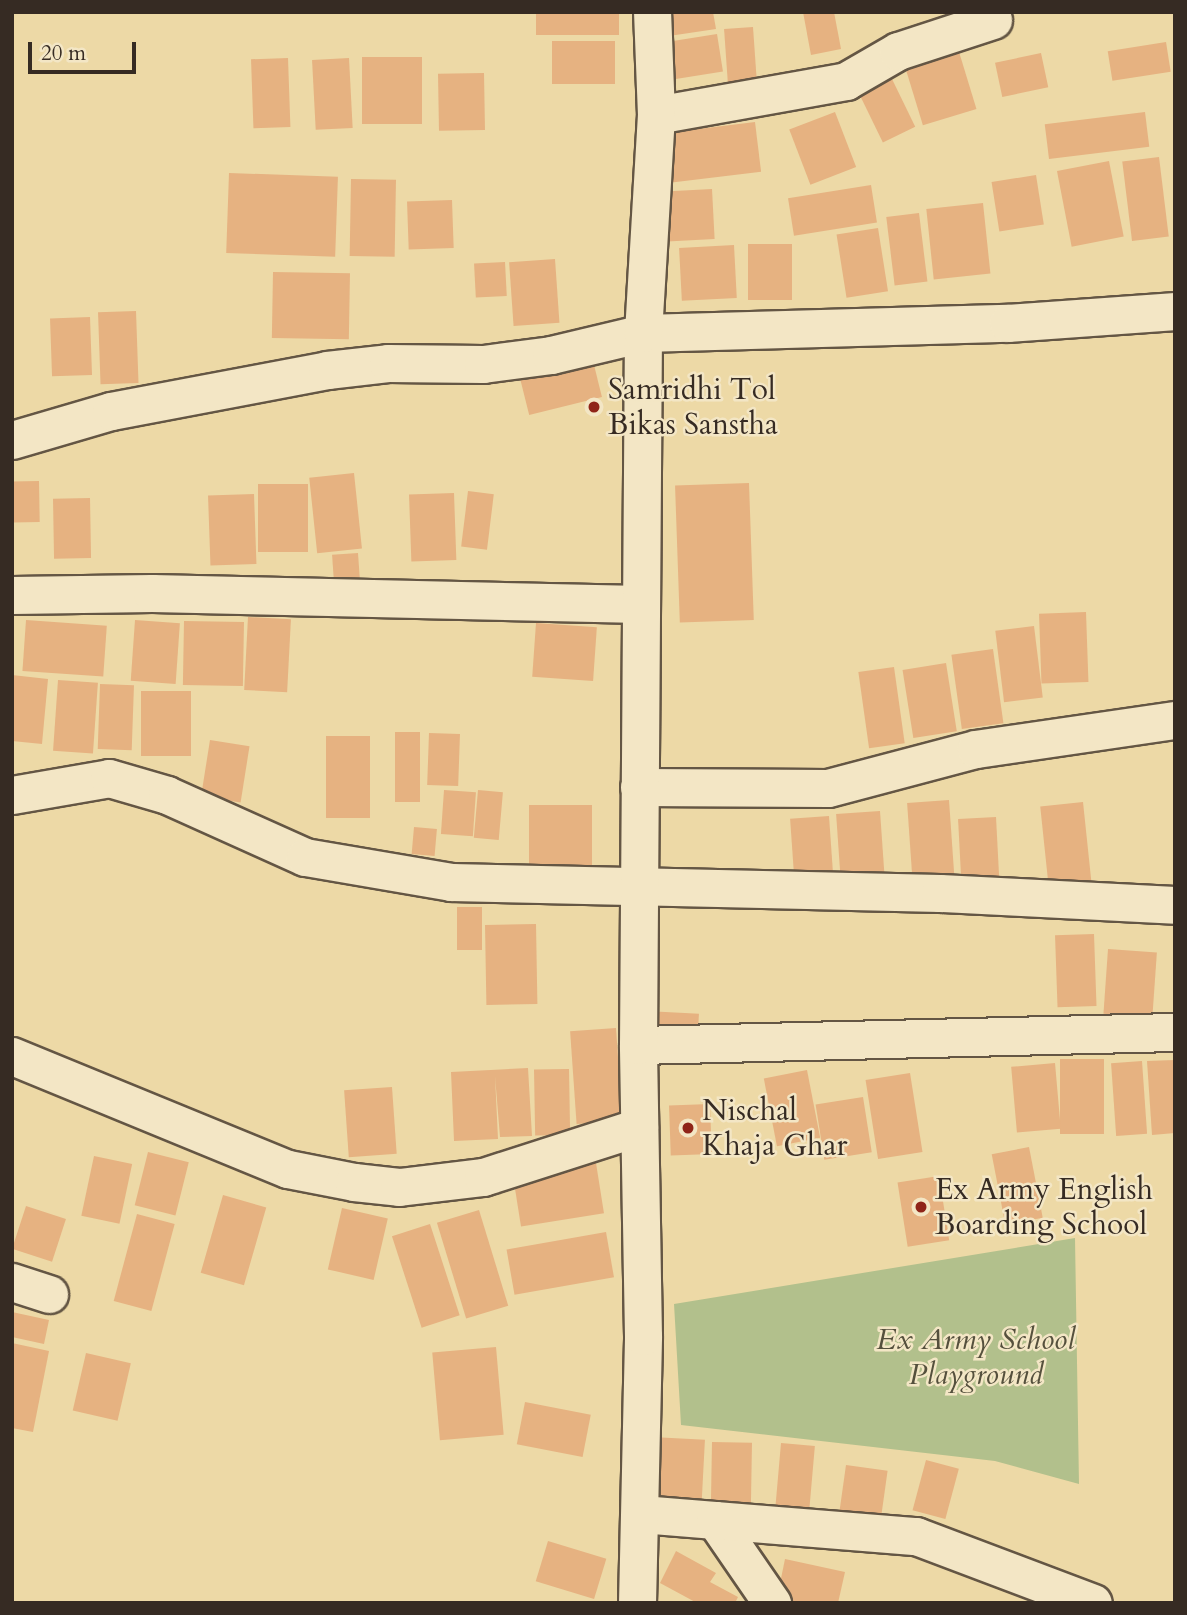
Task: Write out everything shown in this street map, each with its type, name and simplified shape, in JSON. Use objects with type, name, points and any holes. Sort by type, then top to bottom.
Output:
[{"type":"street","points":[[637,1603],[641,1514],[638,1045],[643,333],[656,115],[652,12]]},
{"type":"street","points":[[656,115],[846,81],[898,51],[993,20]]},
{"type":"street","points":[[12,440],[111,411],[327,370],[388,363],[483,364],[551,355],[643,333],[1008,323],[1175,311]]},
{"type":"street","points":[[12,595],[152,593],[641,604]]},
{"type":"street","points":[[639,787],[828,788],[976,749],[1175,720]]},
{"type":"street","points":[[12,795],[109,778],[167,795],[305,857],[451,882],[639,885],[1175,905]]},
{"type":"street","points":[[638,1045],[1175,1032]]},
{"type":"street","points":[[12,1056],[288,1169],[354,1182],[400,1187],[483,1177],[639,1127]]},
{"type":"street","points":[[12,1282],[49,1294]]},
{"type":"street","points":[[641,1514],[916,1536],[1093,1603]]},
{"type":"street","points":[[715,1520],[772,1603]]},
{"type":"green space","name":"Ex Army School Playground","points":[[1075,1238],[1079,1484],[995,1461],[681,1425],[674,1304]]},
{"type":"building","points":[[536,12],[619,12],[619,35],[536,35]]},
{"type":"building","points":[[665,12],[713,12],[716,29],[669,36]]},
{"type":"building","points":[[803,12],[834,12],[841,49],[811,55]]},
{"type":"building","points":[[753,27],[758,92],[729,94],[724,29]]},
{"type":"building","points":[[717,34],[723,72],[662,81],[656,44]]},
{"type":"building","points":[[552,41],[615,41],[615,84],[552,84]]},
{"type":"building","points":[[956,42],[976,109],[923,125],[902,58]]},
{"type":"building","points":[[1166,42],[1171,72],[1112,81],[1108,51]]},
{"type":"building","points":[[1041,53],[1048,87],[1002,97],[995,63]]},
{"type":"building","points":[[362,57],[422,57],[422,124],[362,124]]},
{"type":"building","points":[[288,58],[290,127],[253,128],[251,59]]},
{"type":"building","points":[[349,58],[353,128],[316,130],[312,60]]},
{"type":"building","points":[[484,73],[485,130],[439,131],[438,74]]},
{"type":"building","points":[[892,79],[915,127],[883,142],[860,95]]},
{"type":"building","points":[[835,112],[856,167],[810,185],[789,130]]},
{"type":"building","points":[[1145,112],[1149,147],[1049,159],[1045,124]]},
{"type":"building","points":[[755,122],[761,172],[668,183],[662,133]]},
{"type":"building","points":[[1159,157],[1169,236],[1132,241],[1122,162]]},
{"type":"building","points":[[1109,161],[1124,237],[1072,247],[1057,171]]},
{"type":"building","points":[[229,173],[338,177],[335,257],[226,253]]},
{"type":"building","points":[[1036,175],[1044,224],[999,231],[992,182]]},
{"type":"building","points":[[351,179],[396,180],[395,257],[350,256]]},
{"type":"building","points":[[871,185],[877,223],[794,236],[788,198]]},
{"type":"building","points":[[712,189],[715,239],[663,242],[660,192]]},
{"type":"building","points":[[452,200],[454,248],[409,250],[407,202]]},
{"type":"building","points":[[983,203],[990,274],[934,280],[926,209]]},
{"type":"building","points":[[919,213],[927,281],[895,286],[886,217]]},
{"type":"building","points":[[878,228],[888,291],[847,298],[837,235]]},
{"type":"building","points":[[748,244],[792,244],[792,300],[748,300]]},
{"type":"building","points":[[734,245],[737,298],[682,301],[679,248]]},
{"type":"building","points":[[555,259],[559,323],[514,326],[509,262]]},
{"type":"building","points":[[505,262],[507,296],[476,298],[474,264]]},
{"type":"building","points":[[273,272],[350,273],[349,339],[272,338]]},
{"type":"building","points":[[136,311],[139,383],[101,384],[98,312]]},
{"type":"building","points":[[90,317],[92,375],[52,376],[50,318]]},
{"type":"building","points":[[593,361],[602,397],[529,415],[520,379]]},
{"type":"building","points":[[354,473],[362,549],[317,553],[309,478]]},
{"type":"building","points":[[12,481],[39,481],[40,522],[13,522]]},
{"type":"building","points":[[749,483],[754,620],[680,622],[675,486]]},
{"type":"building","points":[[258,484],[308,484],[308,552],[258,552]]},
{"type":"building","points":[[468,491],[494,494],[487,550],[461,547]]},
{"type":"building","points":[[454,493],[456,560],[411,562],[409,495]]},
{"type":"building","points":[[254,494],[256,564],[210,566],[208,496]]},
{"type":"building","points":[[90,498],[91,558],[54,559],[53,499]]},
{"type":"building","points":[[358,553],[360,581],[334,583],[332,555]]},
{"type":"building","points":[[1086,612],[1088,682],[1041,684],[1039,614]]},
{"type":"building","points":[[248,617],[291,619],[287,692],[244,690]]},
{"type":"building","points":[[26,620],[107,626],[103,677],[22,671]]},
{"type":"building","points":[[135,620],[180,623],[176,684],[131,681]]},
{"type":"building","points":[[184,621],[244,622],[243,686],[183,685]]},
{"type":"building","points":[[536,623],[597,627],[593,681],[532,677]]},
{"type":"building","points":[[1034,626],[1043,697],[1004,702],[995,631]]},
{"type":"building","points":[[993,649],[1003,723],[962,729],[951,655]]},
{"type":"building","points":[[946,663],[957,731],[913,738],[903,670]]},
{"type":"building","points":[[894,667],[905,743],[869,748],[858,672]]},
{"type":"building","points":[[12,675],[48,679],[42,744],[12,741]]},
{"type":"building","points":[[58,680],[98,683],[93,754],[53,751]]},
{"type":"building","points":[[100,684],[134,685],[132,750],[98,749]]},
{"type":"building","points":[[141,691],[191,691],[191,756],[141,756]]},
{"type":"building","points":[[395,732],[420,732],[420,802],[395,802]]},
{"type":"building","points":[[429,733],[460,734],[458,786],[427,785]]},
{"type":"building","points":[[326,736],[370,736],[370,818],[326,818]]},
{"type":"building","points":[[210,740],[250,746],[241,803],[201,796]]},
{"type":"building","points":[[444,790],[476,792],[473,836],[441,834]]},
{"type":"building","points":[[478,790],[503,792],[499,840],[474,838]]},
{"type":"building","points":[[949,800],[955,879],[913,882],[907,803]]},
{"type":"building","points":[[1083,802],[1091,881],[1048,885],[1040,806]]},
{"type":"building","points":[[529,805],[592,805],[592,867],[529,867]]},
{"type":"building","points":[[880,811],[885,879],[841,882],[836,814]]},
{"type":"building","points":[[829,816],[834,882],[795,885],[790,819]]},
{"type":"building","points":[[996,817],[999,881],[961,883],[958,819]]},
{"type":"building","points":[[414,827],[437,829],[435,856],[412,854]]},
{"type":"building","points":[[457,907],[482,907],[482,950],[457,950]]},
{"type":"building","points":[[536,924],[537,1004],[486,1005],[485,925]]},
{"type":"building","points":[[1094,934],[1097,1006],[1058,1007],[1055,935]]},
{"type":"building","points":[[1108,949],[1157,952],[1152,1017],[1103,1014]]},
{"type":"building","points":[[646,1011],[699,1014],[698,1039],[645,1036]]},
{"type":"building","points":[[616,1028],[622,1121],[577,1124],[570,1031]]},
{"type":"building","points":[[1060,1059],[1104,1059],[1104,1134],[1060,1134]]},
{"type":"building","points":[[1175,1060],[1175,1133],[1152,1135],[1147,1061]]},
{"type":"building","points":[[1142,1061],[1147,1134],[1116,1136],[1111,1063]]},
{"type":"building","points":[[1055,1063],[1061,1129],[1017,1133],[1011,1067]]},
{"type":"building","points":[[528,1068],[532,1136],[500,1137],[495,1076],[498,1139],[454,1141],[451,1072]]},
{"type":"building","points":[[569,1069],[570,1135],[535,1136],[534,1070]]},
{"type":"building","points":[[807,1070],[820,1138],[777,1146],[764,1078]]},
{"type":"building","points":[[910,1073],[923,1152],[878,1159],[866,1080]]},
{"type":"building","points":[[392,1087],[397,1154],[349,1157],[344,1090]]},
{"type":"building","points":[[863,1097],[872,1152],[824,1160],[816,1105]]},
{"type":"building","points":[[710,1104],[712,1154],[671,1155],[669,1105]]},
{"type":"building","points":[[1029,1147],[1043,1218],[1005,1225],[992,1154]]},
{"type":"building","points":[[148,1152],[189,1162],[175,1216],[135,1205]]},
{"type":"building","points":[[94,1156],[132,1164],[119,1224],[81,1216]]},
{"type":"building","points":[[596,1163],[604,1213],[521,1227],[513,1176]]},
{"type":"building","points":[[939,1176],[949,1240],[908,1247],[898,1183]]},
{"type":"building","points":[[223,1195],[266,1207],[244,1285],[201,1273]]},
{"type":"building","points":[[26,1206],[66,1219],[52,1262],[12,1249]]},
{"type":"building","points":[[342,1208],[388,1219],[374,1280],[328,1269]]},
{"type":"building","points":[[479,1210],[508,1306],[466,1318],[437,1223]]},
{"type":"building","points":[[137,1214],[175,1224],[151,1311],[114,1301]]},
{"type":"building","points":[[430,1224],[460,1315],[422,1328],[392,1236]]},
{"type":"building","points":[[606,1232],[614,1277],[515,1295],[507,1250]]},
{"type":"building","points":[[12,1312],[49,1320],[44,1344],[12,1337]]},
{"type":"building","points":[[12,1343],[49,1351],[33,1432],[12,1428]]},
{"type":"building","points":[[496,1347],[504,1435],[440,1440],[432,1353]]},
{"type":"building","points":[[86,1353],[131,1363],[118,1421],[73,1410]]},
{"type":"building","points":[[525,1402],[591,1415],[583,1457],[517,1444]]},
{"type":"building","points":[[652,1437],[705,1440],[701,1508],[648,1505]]},
{"type":"building","points":[[712,1442],[752,1443],[751,1510],[711,1509]]},
{"type":"building","points":[[781,1443],[815,1446],[809,1515],[775,1512]]},
{"type":"building","points":[[926,1460],[959,1469],[945,1519],[913,1510]]},
{"type":"building","points":[[846,1465],[888,1471],[881,1517],[839,1512]]},
{"type":"building","points":[[548,1541],[606,1559],[594,1599],[536,1581]]},
{"type":"building","points":[[676,1551],[716,1573],[710,1582],[738,1597],[735,1603],[697,1603],[660,1583]]},
{"type":"building","points":[[785,1559],[845,1572],[838,1603],[776,1603]]},
{"type":"place","name":"Samridhi Tol Bikas Sanstha","points":[[594,407]]},
{"type":"place","name":"Nischal Khaja Ghar","points":[[688,1128]]},
{"type":"place","name":"Ex Army English Boarding School","points":[[921,1207]]}]
